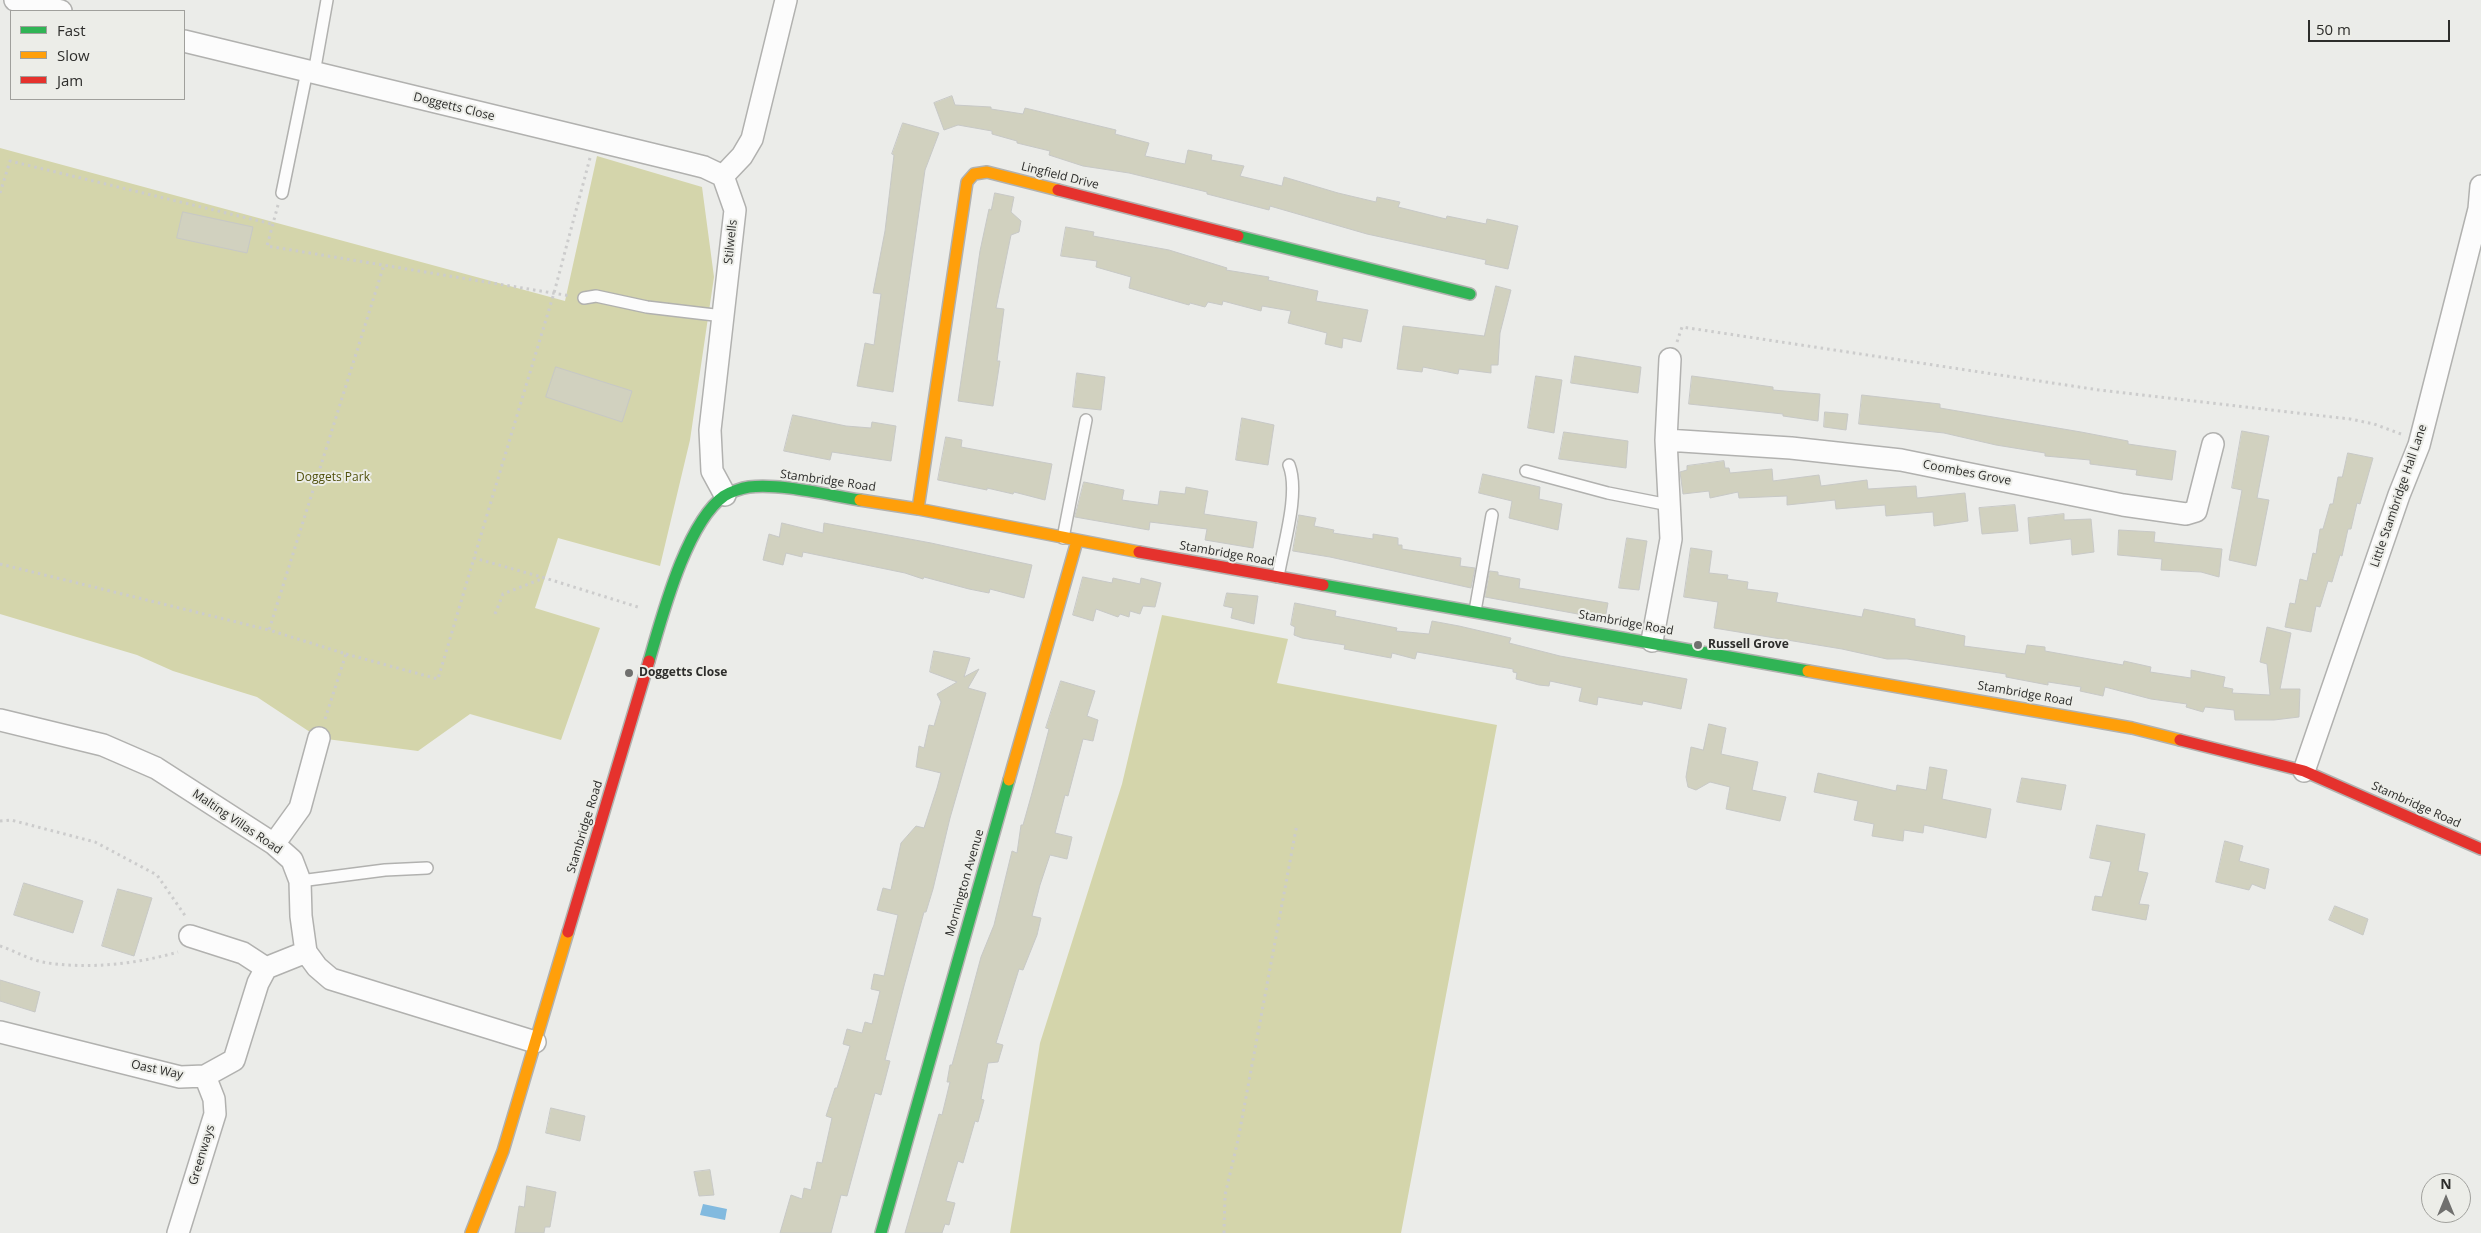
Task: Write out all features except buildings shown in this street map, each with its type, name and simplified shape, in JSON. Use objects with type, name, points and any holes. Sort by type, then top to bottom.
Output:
[{"type":"street","points":[[723,176],[742,156],[752,139],[786,0]]},
{"type":"street","points":[[23,2],[57,10]]},
{"type":"street","name":"Doggetts Close","points":[[185,41],[704,167],[723,176]]},
{"type":"street","name":"Lingfield Drive","points":[[918,509],[967,182],[974,174],[987,172],[1470,294]]},
{"type":"street","name":"Stilwells","points":[[723,176],[735,210],[710,430],[712,470],[725,495]]},
{"type":"street","name":"Little Stambridge Hall Lane","points":[[2304,771],[2399,495],[2419,445],[2477,218],[2481,186]]},
{"type":"street","points":[[1652,641],[1671,540],[1666,440],[1670,359]]},
{"type":"street","name":"Coombes Grove","points":[[1666,440],[1791,448],[1901,460],[2123,504],[2186,514],[2196,512],[2212,444]]},
{"type":"street","name":"Stambridge Road","points":[[471,1233],[503,1151],[663,615],[682,562],[702,521],[725,495],[750,487],[774,487],[918,509],[1077,541],[1652,641],[2132,728],[2304,771],[2481,848]]},
{"type":"street","name":"Mornington Avenue","points":[[881,1233],[1077,541]]},
{"type":"street","name":"Malting Villas Road","points":[[0,720],[42,728],[103,745],[156,768],[274,844],[292,860],[300,881],[301,916],[306,952]]},
{"type":"street","points":[[274,844],[300,808],[319,738]]},
{"type":"street","points":[[190,936],[243,953],[266,968],[306,952],[317,967],[331,979],[535,1042]]},
{"type":"street","name":"Oast Way","points":[[0,1032],[180,1077],[205,1076],[234,1060],[258,983],[266,968]]},
{"type":"street","name":"Greenways","points":[[178,1233],[215,1114],[214,1099],[205,1076]]},
{"type":"lane","points":[[282,193],[328,0]]},
{"type":"lane","points":[[584,298],[596,296],[647,307],[723,316]]},
{"type":"lane","points":[[1063,538],[1086,420]]},
{"type":"lane","points":[[1278,577],[1293,495],[1293,475],[1289,465]]},
{"type":"lane","points":[[1526,471],[1608,493],[1669,506]]},
{"type":"lane","points":[[1475,611],[1492,515]]},
{"type":"lane","points":[[300,881],[386,870],[427,868]]},
{"type":"path","points":[[0,564],[269,630],[346,654],[438,679],[554,293],[594,141]]},
{"type":"path","points":[[0,193],[10,161],[272,224]]},
{"type":"path","points":[[282,193],[266,246],[584,298]]},
{"type":"path","points":[[269,630],[384,265]]},
{"type":"path","points":[[1670,359],[1682,327],[2099,390],[2350,419],[2374,424],[2400,434],[2419,445]]},
{"type":"path","points":[[474,558],[663,615]]},
{"type":"path","points":[[496,614],[503,594],[545,578]]},
{"type":"path","points":[[319,738],[346,654]]},
{"type":"path","points":[[0,821],[11,820],[95,842],[157,876],[186,914],[190,936],[183,951],[158,958],[104,966],[46,963],[0,946]]},
{"type":"path","points":[[1224,1233],[1226,1195],[1297,824]]},
{"type":"green space","name":"Doggets Park","points":[[0,148],[565,301],[597,156],[702,187],[714,277],[690,440],[660,566],[558,538],[535,608],[600,628],[561,740],[470,714],[418,751],[319,738],[257,697],[173,671],[137,655],[0,614]]},
{"type":"green space","points":[[1162,615],[1288,639],[1277,683],[1497,725],[1401,1233],[1010,1233],[1040,1043],[1122,784]]},
{"type":"water","points":[[703,1204],[727,1209],[725,1220],[700,1215]]},
{"type":"traffic: fast","points":[[1238,236],[1470,294]]},
{"type":"traffic: fast","points":[[649,661],[668,597],[687,548],[710,509],[724,496],[743,488],[761,486],[789,488],[860,500]]},
{"type":"traffic: fast","points":[[1323,585],[1808,671]]},
{"type":"traffic: fast","points":[[881,1233],[1009,780]]},
{"type":"traffic: slow","points":[[918,509],[967,182],[974,174],[987,172],[1058,190]]},
{"type":"traffic: slow","points":[[860,500],[918,509],[1139,552]]},
{"type":"traffic: slow","points":[[1009,780],[1077,541]]},
{"type":"traffic: slow","points":[[1808,671],[2132,728],[2180,740]]},
{"type":"traffic: slow","points":[[471,1233],[503,1151],[568,932]]},
{"type":"traffic: jam","points":[[1058,190],[1238,236]]},
{"type":"traffic: jam","points":[[1139,552],[1323,585]]},
{"type":"traffic: jam","points":[[568,932],[649,661]]},
{"type":"traffic: jam","points":[[2180,740],[2304,771],[2481,849]]},
{"type":"place","name":"Russell Grove","points":[[1698,645]]},
{"type":"place","name":"Doggetts Close","points":[[629,673]]}]
